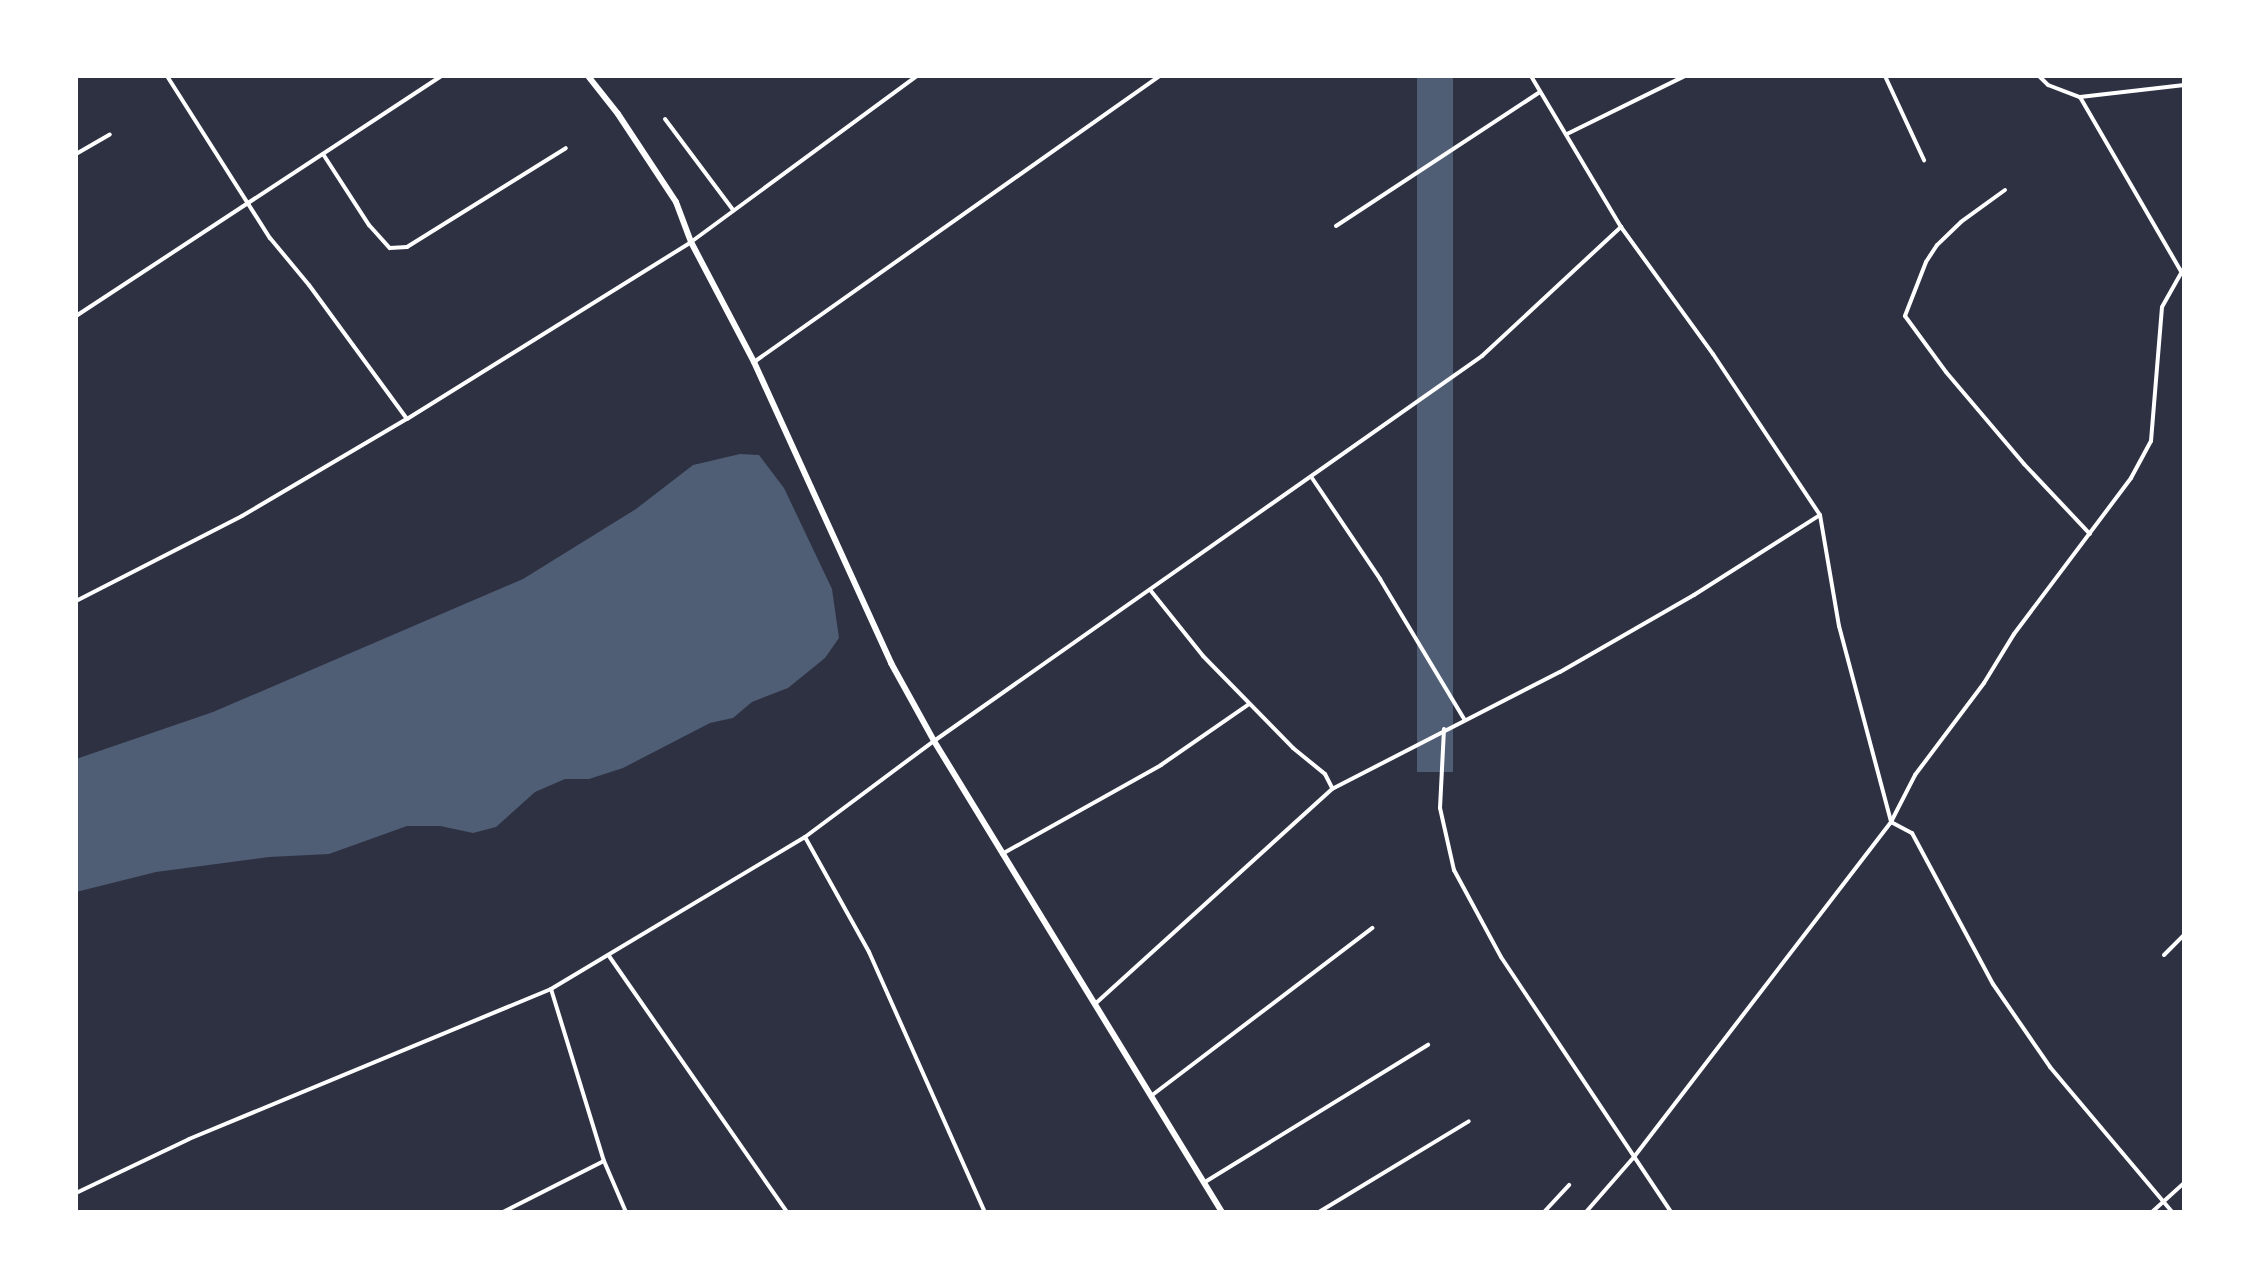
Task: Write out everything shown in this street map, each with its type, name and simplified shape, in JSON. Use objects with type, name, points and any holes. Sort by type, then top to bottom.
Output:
[{"type":"main road","points":[[588,76],[618,114],[676,202],[691,242],[754,362],[891,663],[934,741],[1222,1212]]},
{"type":"street","points":[[167,76],[249,204],[407,419]]},
{"type":"street","points":[[76,316],[442,76]]},
{"type":"street","points":[[76,601],[242,516],[407,419],[691,242],[917,76]]},
{"type":"street","points":[[754,362],[1160,76]]},
{"type":"street","points":[[1531,76],[1621,227],[1713,354],[1820,515],[1839,626],[1891,822],[1912,833],[1993,984],[2050,1067],[2172,1212]]},
{"type":"street","points":[[1567,134],[1685,76]]},
{"type":"street","points":[[1885,76],[1924,160]]},
{"type":"street","points":[[2039,76],[2048,85],[2080,97],[2184,85]]},
{"type":"street","points":[[1336,226],[1540,92]]},
{"type":"street","points":[[1586,1212],[1634,1157],[1891,822],[1915,775],[1984,683],[2014,634],[2131,478],[2151,441],[2162,307],[2183,269],[2080,97]]},
{"type":"street","points":[[665,119],[733,210]]},
{"type":"street","points":[[76,154],[110,134]]},
{"type":"street","points":[[323,154],[369,225],[390,248],[407,247],[566,148]]},
{"type":"street","points":[[2005,190],[1961,222],[1937,245],[1926,262],[1905,316],[1946,372],[2024,464],[2090,534]]},
{"type":"street","points":[[76,1193],[216,1127],[551,989],[805,837],[934,741],[1482,356],[1621,227]]},
{"type":"street","points":[[1312,478],[1380,579],[1464,719]]},
{"type":"street","points":[[1095,1004],[1332,789],[1560,672],[1667,611],[1820,515]]},
{"type":"street","points":[[1151,591],[1203,656],[1249,704],[1325,774],[1332,789]]},
{"type":"street","points":[[1002,854],[1161,765],[1249,704]]},
{"type":"street","points":[[1444,729],[1440,808],[1454,870],[1501,957],[1671,1212]]},
{"type":"street","points":[[805,837],[869,952],[985,1212]]},
{"type":"street","points":[[1151,1096],[1372,928]]},
{"type":"street","points":[[2164,955],[2184,935]]},
{"type":"street","points":[[609,956],[787,1212]]},
{"type":"street","points":[[551,989],[604,1161],[626,1212]]},
{"type":"street","points":[[1204,1183],[1428,1045]]},
{"type":"street","points":[[1319,1212],[1469,1121]]},
{"type":"street","points":[[503,1212],[604,1161]]},
{"type":"street","points":[[2152,1212],[2184,1183]]},
{"type":"street","points":[[1544,1212],[1569,1185]]},
{"type":"water","points":[[1417,76],[1453,76],[1453,772],[1417,772]]},
{"type":"water","points":[[740,454],[759,455],[784,488],[832,589],[839,638],[825,658],[788,688],[752,702],[733,718],[710,723],[623,768],[589,779],[565,779],[535,792],[496,827],[473,833],[440,826],[407,826],[329,854],[269,857],[156,872],[76,892],[76,759],[213,712],[523,579],[636,509],[693,465]]}]
